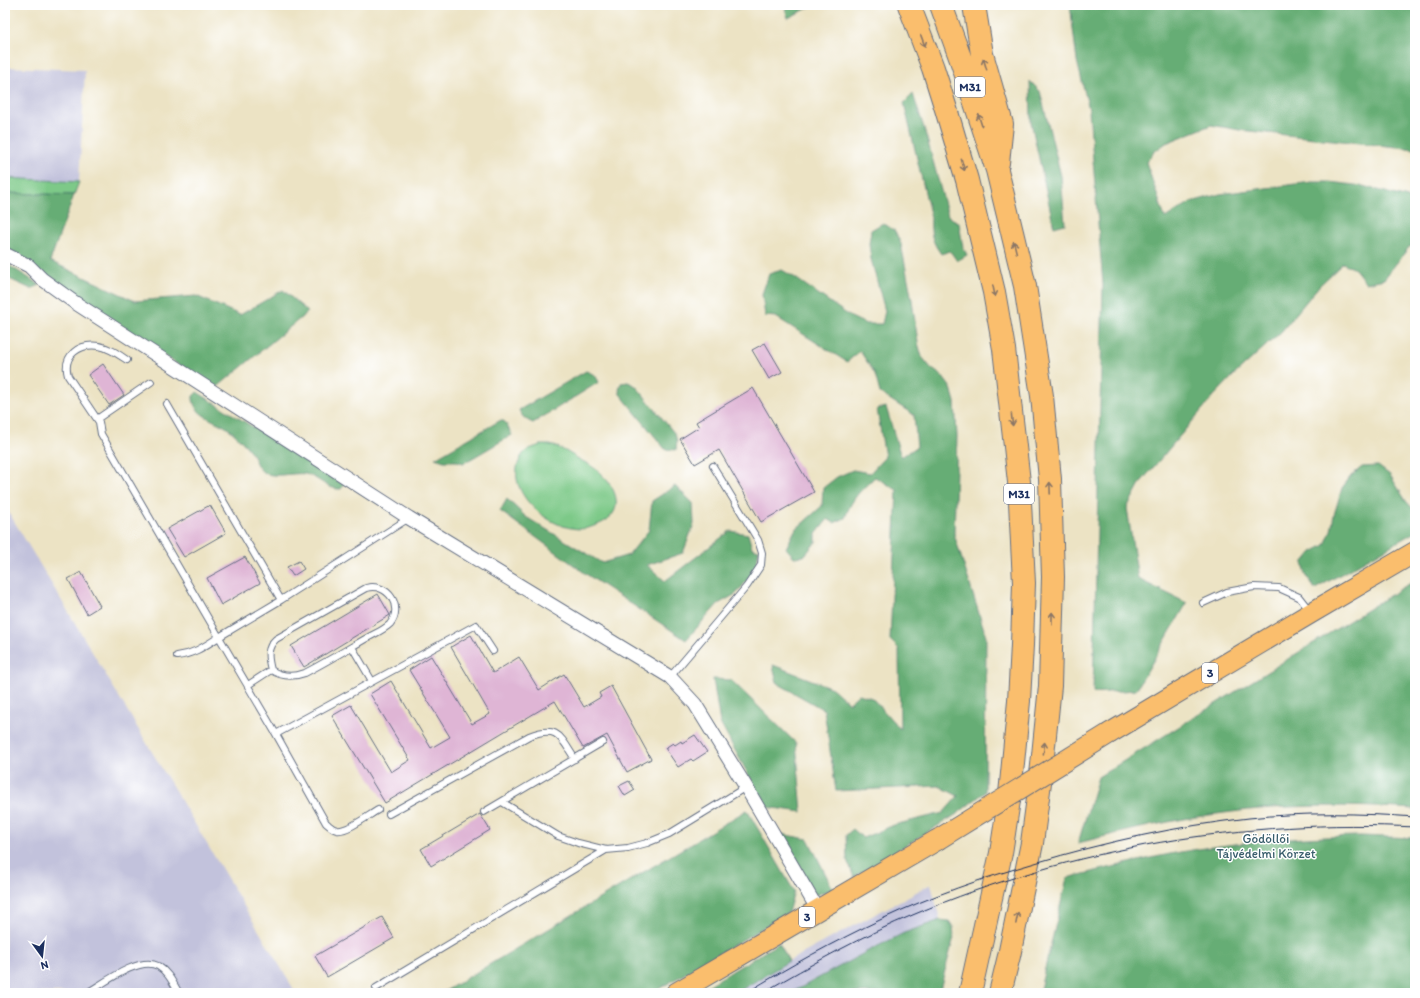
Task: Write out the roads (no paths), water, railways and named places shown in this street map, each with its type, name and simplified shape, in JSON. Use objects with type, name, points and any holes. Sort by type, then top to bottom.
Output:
[{"type":"highway","name":"M31","points":[[909,5],[933,68],[946,109],[967,180],[994,292],[1004,349],[1019,482],[1024,583],[1023,622],[1019,701],[1011,786],[1001,853],[970,993]]},
{"type":"highway","name":"M31","points":[[941,5],[961,60],[997,170],[1025,286],[1036,353],[1050,479],[1053,577],[1050,686],[1041,776],[1032,843],[1000,993]]},
{"type":"highway","points":[[974,5],[982,54],[1002,124],[997,170]]},
{"type":"main road","name":"3","points":[[676,993],[936,840],[1110,733],[1415,552]]},
{"type":"street","points":[[5,254],[29,266],[42,279],[74,302],[409,518],[670,677],[695,704],[746,787],[818,910]]},
{"type":"lane","points":[[127,360],[105,348],[91,346],[82,348],[70,356],[67,365],[68,376],[97,419],[101,434],[248,685],[326,823],[332,829],[339,831],[349,827],[378,810]]},
{"type":"lane","points":[[97,419],[151,382]]},
{"type":"lane","points":[[167,404],[281,600]]},
{"type":"lane","points":[[670,677],[747,586],[761,566],[762,560],[758,540],[713,466]]},
{"type":"lane","points":[[177,656],[196,651],[281,600],[409,518]]},
{"type":"lane","points":[[373,586],[379,587],[388,592],[393,600],[395,610],[392,620],[384,628],[352,647],[306,673],[298,675],[282,675],[271,670],[268,652],[272,643],[276,639],[366,588],[373,586]]},
{"type":"lane","points":[[1203,603],[1227,592],[1254,587],[1279,588],[1299,597],[1311,613]]},
{"type":"lane","points":[[276,734],[476,624],[493,651]]},
{"type":"lane","points":[[352,647],[372,681]]},
{"type":"lane","points":[[248,685],[271,670]]},
{"type":"lane","points":[[389,814],[529,736],[542,731],[550,731],[561,737],[575,759]]},
{"type":"lane","points":[[484,812],[603,742]]},
{"type":"lane","points":[[502,802],[558,836],[606,850],[628,848],[648,843],[669,834],[746,787]]},
{"type":"lane","points":[[376,988],[606,850]]},
{"type":"lane","points":[[88,993],[134,966],[147,963],[158,966],[167,974],[179,993]]},
{"type":"tram line","points":[[746,993],[864,927],[919,903],[996,875],[1088,848],[1195,825],[1270,816],[1332,814],[1415,817]]},
{"type":"tram line","points":[[762,993],[837,951],[915,914],[975,891],[1035,871],[1097,855],[1160,842],[1223,833],[1351,825],[1415,827]]},
{"type":"park label","name":"Gödöllői Tájvédelmi Körzet","points":[[1266,846]]}]
